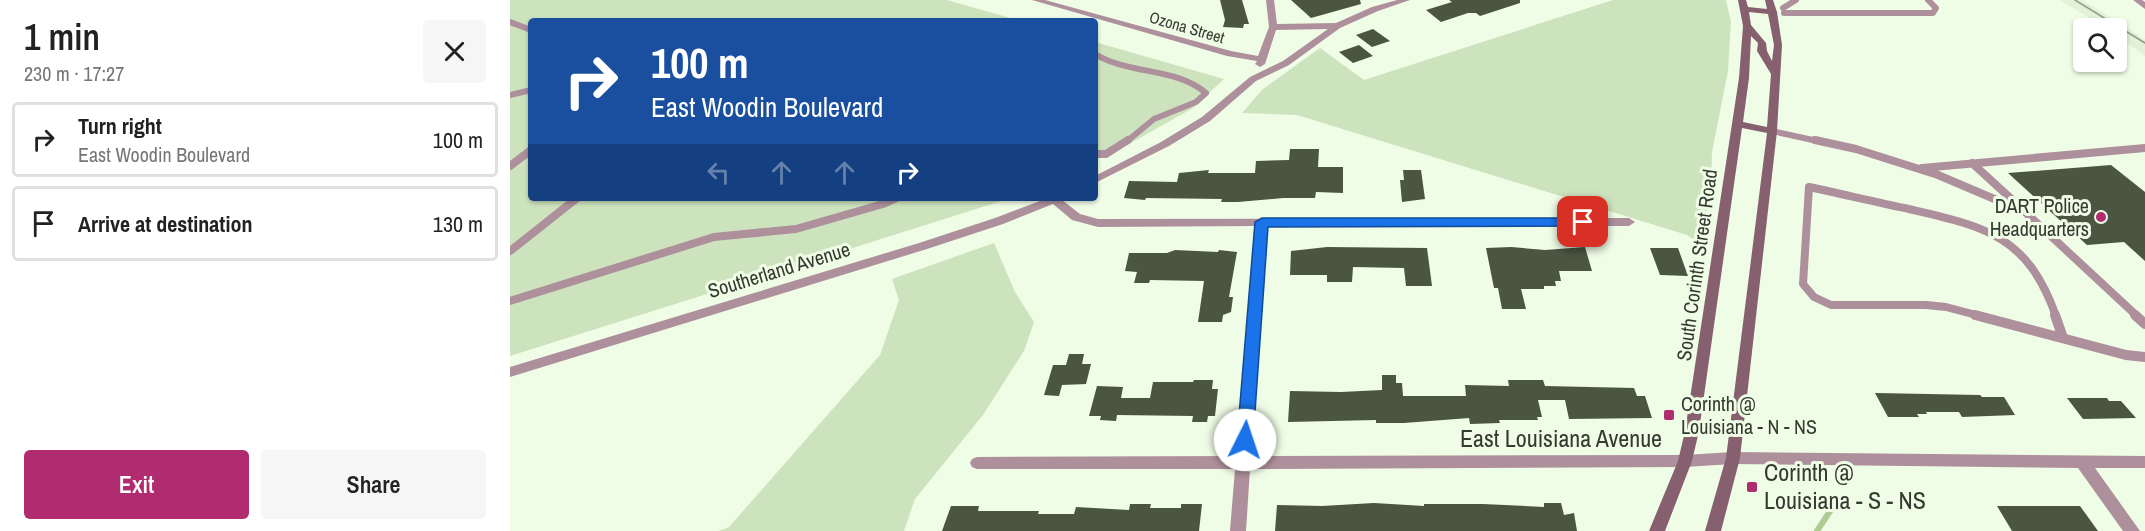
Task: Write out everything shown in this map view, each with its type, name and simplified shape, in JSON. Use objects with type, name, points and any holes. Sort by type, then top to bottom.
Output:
[{"type":"main road","points":[[1713,531],[1733,458],[1772,131],[1778,45],[1769,0]]},
{"type":"main road","points":[[1743,4],[1773,12]]},
{"type":"main road","name":"South Corinth Street Road","points":[[1657,531],[1685,461],[1692,431],[1738,124],[1747,26],[1743,4]]},
{"type":"main road","points":[[1747,26],[1762,42],[1762,51],[1775,73]]},
{"type":"main road","points":[[1738,124],[1772,131]]},
{"type":"street","name":"Ozona Street","points":[[1036,0],[1230,54],[1262,59]]},
{"type":"street","points":[[1253,79],[1272,31],[1270,0]]},
{"type":"street","points":[[1098,178],[1165,144],[1206,118],[1253,79],[1280,67],[1338,26],[1375,9],[1407,0]]},
{"type":"street","points":[[2137,0],[2145,6]]},
{"type":"street","points":[[1272,31],[1338,26]]},
{"type":"street","points":[[1272,31],[1327,35]]},
{"type":"street","name":"Southerland Avenue","points":[[510,372],[923,246],[1051,201]]},
{"type":"street","points":[[1058,201],[1076,217],[1098,223],[1629,222]]},
{"type":"street","points":[[1238,531],[1262,222]]},
{"type":"street","name":"East Louisiana Avenue","points":[[977,463],[1685,461],[1733,458],[2145,462]]},
{"type":"street","points":[[2082,461],[2132,531]]},
{"type":"lane","points":[[1796,0],[1783,11],[1933,13],[1936,8],[1928,0]]},
{"type":"lane","points":[[510,22],[528,29]]},
{"type":"lane","points":[[1098,56],[1119,68],[1163,75],[1201,86],[1206,93],[1196,102],[1154,119],[1121,146],[1106,154],[1098,154]]},
{"type":"lane","points":[[510,95],[528,91]]},
{"type":"lane","points":[[1772,131],[1835,142],[1966,186],[2025,212]]},
{"type":"lane","points":[[1918,169],[2145,148]]},
{"type":"lane","points":[[510,166],[528,152]]},
{"type":"lane","points":[[1972,163],[2145,324]]},
{"type":"lane","points":[[2062,338],[2052,302],[2035,272],[2009,244],[1987,230],[1959,221],[1809,187],[1803,284],[1808,293],[1818,300],[1831,305],[1946,307],[2062,338],[2126,355],[2145,357]]},
{"type":"lane","points":[[510,251],[573,201]]},
{"type":"lane","points":[[510,301],[665,255],[714,237],[796,229],[890,201]]},
{"type":"shaded area","points":[[510,0],[947,0],[1010,18],[528,18],[528,201],[1001,201],[510,356]]},
{"type":"shaded area","points":[[1613,0],[1726,0],[1731,22],[1728,71],[1712,152],[1711,191],[1699,243],[1687,235],[1297,115],[1242,113],[1263,89],[1320,48],[1364,80]]},
{"type":"shaded area","points":[[2060,0],[2082,0],[2111,18],[2090,18]]},
{"type":"shaded area","points":[[2127,28],[2145,40],[2145,56],[2127,43]]},
{"type":"shaded area","points":[[1098,43],[1224,79],[1193,108],[1098,159]]},
{"type":"shaded area","points":[[994,243],[1015,292],[1034,322],[1024,351],[983,415],[915,499],[904,531],[719,531],[729,527],[880,355],[899,300],[892,279]]},
{"type":"building","points":[[1220,0],[1242,0],[1249,24],[1244,24],[1243,28],[1223,27],[1225,20]]},
{"type":"building","points":[[1291,0],[1360,0],[1361,4],[1311,18]]},
{"type":"building","points":[[1449,0],[1520,0],[1520,3],[1480,16],[1476,13],[1468,13],[1441,22],[1426,10],[1452,2]]},
{"type":"building","points":[[1373,29],[1390,41],[1372,47],[1356,35]]},
{"type":"building","points":[[1359,45],[1373,56],[1353,63],[1339,52]]},
{"type":"building","points":[[1290,149],[1319,149],[1318,167],[1343,167],[1343,193],[1316,192],[1315,198],[1238,202],[1221,202],[1222,199],[1124,198],[1129,181],[1177,182],[1179,173],[1209,170],[1208,173],[1255,173],[1256,161],[1289,160]]},
{"type":"building","name":"DART Police Headquarters","points":[[2111,165],[2145,192],[2145,261],[2124,242],[2087,245],[2008,173]]},
{"type":"building","points":[[1403,170],[1421,170],[1425,199],[1402,202],[1400,180],[1404,180]]},
{"type":"building","points":[[1327,247],[1427,248],[1432,286],[1406,286],[1404,268],[1353,267],[1352,282],[1327,282],[1327,275],[1290,275],[1291,251]]},
{"type":"building","points":[[1511,247],[1545,250],[1585,247],[1592,271],[1559,271],[1561,281],[1555,281],[1556,286],[1544,286],[1544,289],[1521,289],[1526,309],[1502,309],[1498,288],[1494,288],[1486,248]]},
{"type":"building","points":[[1650,248],[1678,248],[1688,276],[1660,275]]},
{"type":"building","points":[[1175,250],[1237,252],[1229,297],[1233,297],[1231,312],[1223,315],[1222,322],[1198,322],[1204,281],[1150,280],[1149,283],[1134,283],[1137,272],[1125,271],[1129,253],[1167,253]]},
{"type":"building","points":[[1069,354],[1084,354],[1082,364],[1091,364],[1086,384],[1062,385],[1059,396],[1044,395],[1053,365],[1066,365]]},
{"type":"building","points":[[1382,375],[1396,375],[1396,383],[1402,383],[1403,396],[1466,396],[1465,385],[1509,386],[1508,380],[1543,380],[1545,386],[1634,388],[1637,396],[1645,396],[1652,418],[1569,419],[1565,400],[1538,400],[1542,417],[1537,417],[1538,420],[1499,420],[1500,423],[1470,424],[1469,418],[1404,423],[1376,423],[1376,420],[1288,422],[1290,391],[1382,390]]},
{"type":"building","points":[[1194,380],[1213,380],[1212,389],[1218,389],[1215,416],[1208,416],[1207,422],[1192,422],[1193,416],[1117,415],[1116,421],[1100,420],[1101,416],[1089,416],[1097,386],[1123,387],[1121,398],[1150,398],[1153,382],[1193,382]]},
{"type":"building","points":[[1875,393],[2004,397],[2015,415],[1962,417],[1959,412],[1926,412],[1927,414],[1917,414],[1919,417],[1888,417]]},
{"type":"building","points":[[2067,398],[2107,398],[2109,401],[2121,401],[2136,418],[2083,419]]},
{"type":"building","points":[[1374,503],[1424,506],[1424,504],[1483,504],[1544,507],[1544,503],[1561,503],[1564,515],[1574,513],[1577,531],[1275,531],[1277,505],[1322,506]]},
{"type":"building","points":[[1130,504],[1151,504],[1150,508],[1181,508],[1181,504],[1202,504],[1199,531],[942,531],[951,506],[979,506],[978,511],[1039,511],[1038,514],[1074,514],[1076,507],[1129,510]]},
{"type":"building","points":[[1997,506],[2080,506],[2098,531],[2012,531]]},
{"type":"waterway","points":[[1817,531],[1838,499]]},
{"type":"tram line","points":[[2075,0],[2145,43]]},
{"type":"place","name":"DART Police Headquarters","points":[[2101,217]]},
{"type":"place","name":"Corinth @ Louisiana - N - NS","points":[[1669,415]]},
{"type":"place","name":"Corinth @ Louisiana - S - NS","points":[[1752,487]]},
{"type":"route","points":[[1245,440],[1262,222],[1583,222]]}]
